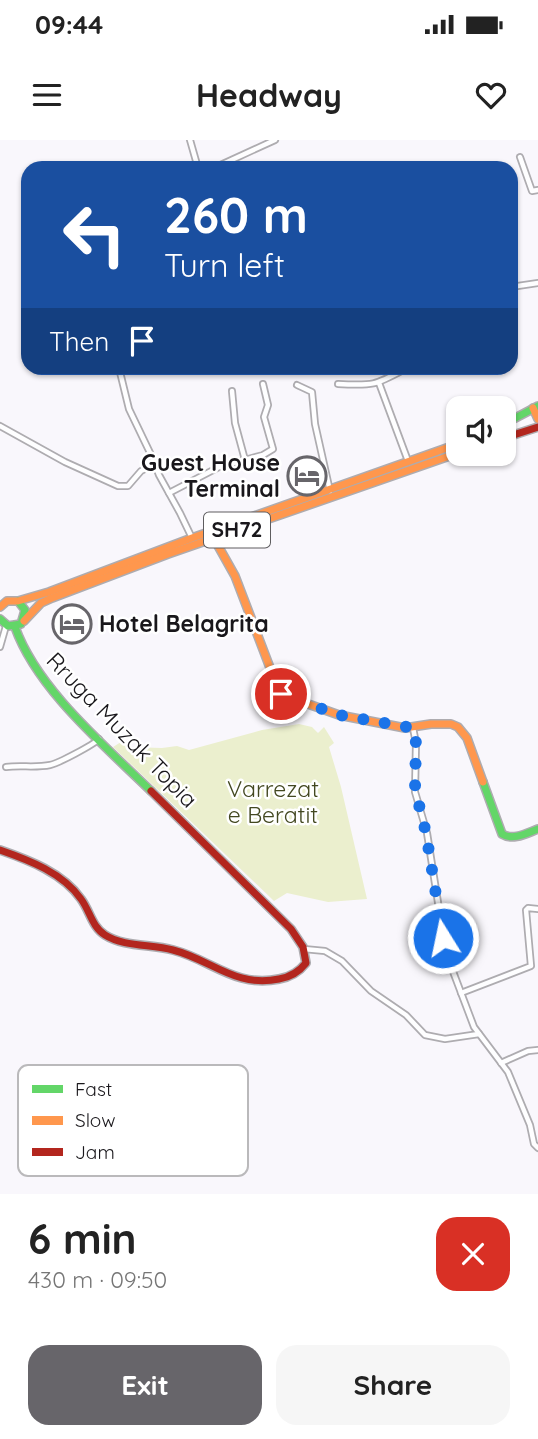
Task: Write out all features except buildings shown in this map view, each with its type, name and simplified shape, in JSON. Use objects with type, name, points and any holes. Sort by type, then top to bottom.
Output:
[{"type":"street","points":[[190,140],[196,161]]},
{"type":"street","points":[[229,161],[275,140]]},
{"type":"street","points":[[520,156],[532,191],[538,190]]},
{"type":"street","points":[[518,286],[538,283]]},
{"type":"street","points":[[121,375],[129,410],[155,468],[192,538]]},
{"type":"street","points":[[338,384],[368,386],[394,375]]},
{"type":"street","points":[[379,383],[409,463]]},
{"type":"street","points":[[169,493],[219,467],[263,455],[273,449],[264,417],[268,405],[263,384]]},
{"type":"street","points":[[297,385],[312,392],[314,424],[330,493]]},
{"type":"street","points":[[232,391],[235,423],[245,460]]},
{"type":"street","points":[[516,418],[536,407],[538,419]]},
{"type":"street","points":[[0,426],[65,462],[118,486],[128,486],[141,471],[151,466],[155,468]]},
{"type":"street","points":[[516,434],[538,427]]},
{"type":"street","name":"SH72","points":[[330,493],[446,452]]},
{"type":"street","name":"SH72","points":[[2,604],[116,571],[409,463],[446,455]]},
{"type":"street","points":[[212,535],[234,576],[281,694],[339,715],[413,728],[441,723],[458,727],[467,738],[498,829],[506,838],[538,829]]},
{"type":"street","name":"SH72","points":[[4,622],[24,621],[41,603],[192,538],[212,535]]},
{"type":"street","points":[[18,601],[26,610],[24,621]]},
{"type":"street","points":[[0,647],[4,622]]},
{"type":"street","name":"Rruga Muzak Topia","points":[[4,622],[54,693],[272,908],[300,939],[304,949]]},
{"type":"street","points":[[413,728],[416,743],[415,792],[426,833],[446,953],[479,1034],[501,1063],[517,1093],[530,1125],[534,1144],[538,1148]]},
{"type":"street","points":[[6,768],[50,765],[74,752],[89,748],[99,739]]},
{"type":"street","points":[[0,850],[38,866],[68,885],[80,897],[102,933],[112,938],[174,950],[245,980],[280,979],[299,974],[306,963],[304,949],[325,950],[342,961],[371,991],[406,1015],[428,1037],[445,1039],[479,1034]]},
{"type":"street","points":[[461,993],[531,966],[526,910],[538,909]]},
{"type":"street","points":[[501,1063],[528,1051],[538,1050]]},
{"type":"green space","name":"Varrezat e Beratit","points":[[299,724],[312,727],[318,733],[324,727],[334,743],[329,747],[367,899],[328,902],[287,893],[274,901],[113,747],[121,742],[130,747],[177,746],[189,750],[262,730]]},
{"type":"traffic: fast","points":[[516,418],[538,406]]},
{"type":"traffic: fast","points":[[0,619],[8,626],[21,624],[25,610],[18,601]]},
{"type":"traffic: fast","points":[[15,627],[25,650],[55,694],[151,791]]},
{"type":"traffic: fast","points":[[483,782],[502,834],[515,837],[538,829]]},
{"type":"traffic: slow","points":[[533,408],[538,419]]},
{"type":"traffic: slow","points":[[0,607],[7,601],[18,601],[49,592],[446,448]]},
{"type":"traffic: slow","points":[[24,621],[41,603],[52,598],[168,554],[446,457]]},
{"type":"traffic: slow","points":[[212,535],[235,576],[280,694],[339,715],[405,728],[431,724],[451,724],[458,727],[467,738],[483,782]]},
{"type":"traffic: jam","points":[[516,434],[538,427]]},
{"type":"traffic: jam","points":[[0,850],[34,863],[65,882],[81,899],[97,928],[112,939],[187,954],[224,972],[249,980],[279,979],[298,971],[306,963],[303,947],[291,929],[151,791]]},
{"type":"place","name":"Guest House Terminal","points":[[307,476]]},
{"type":"place","name":"Hotel Belagrita","points":[[72,624]]},
{"type":"route","points":[[281,694],[339,715],[413,728],[416,743],[415,789],[426,833],[443,938]]}]
